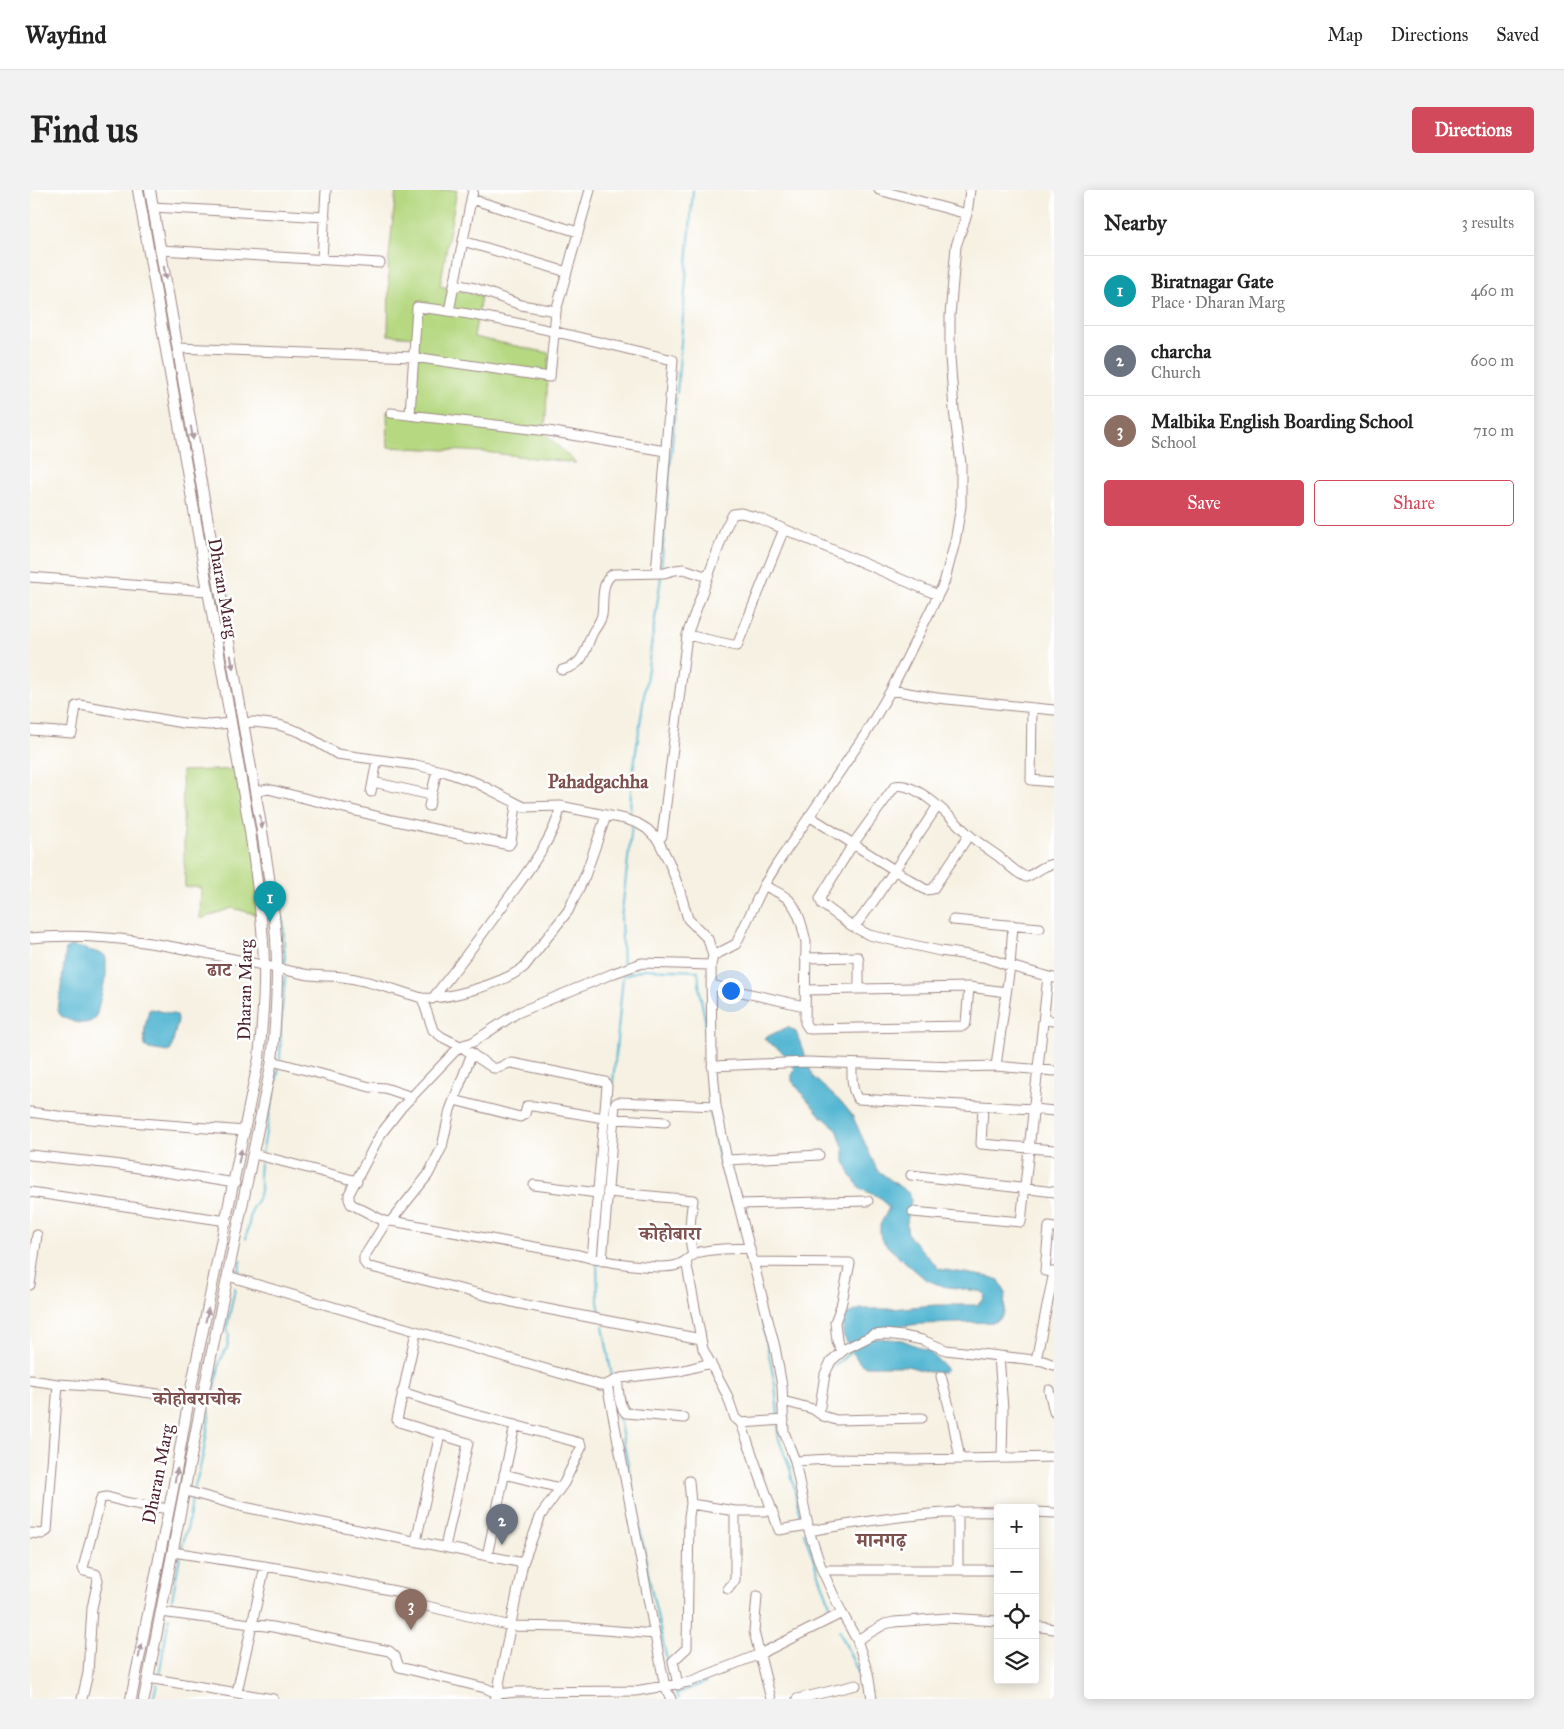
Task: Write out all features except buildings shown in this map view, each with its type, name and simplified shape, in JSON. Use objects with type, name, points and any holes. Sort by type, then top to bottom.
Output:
[{"type":"main road","name":"Dharan Marg","points":[[131,1699],[189,1398],[235,1183],[259,1058],[263,1015],[264,966],[261,914],[250,831],[138,190]]},
{"type":"main road","name":"Dharan Marg","points":[[144,1699],[186,1491],[202,1400],[272,1061],[276,1017],[277,968],[274,915],[262,831],[150,190]]},
{"type":"street","points":[[322,259],[326,190]]},
{"type":"street","points":[[178,348],[414,358],[550,377],[556,312],[590,190]]},
{"type":"street","points":[[879,190],[967,214]]},
{"type":"street","points":[[750,1248],[703,1252],[678,1265],[666,1267],[602,1261],[388,1222],[351,1204],[349,1194],[371,1148],[380,1135],[412,1096],[460,1046],[473,1042],[517,1013],[614,972],[642,963],[712,961],[736,944],[764,885],[809,816],[844,768],[891,690],[944,583],[955,542],[961,506],[961,464],[950,357],[950,316],[956,246],[967,214],[970,190]]},
{"type":"street","points":[[449,311],[472,194],[578,232]]},
{"type":"street","points":[[153,207],[324,216]]},
{"type":"street","points":[[463,241],[567,272]]},
{"type":"street","points":[[161,250],[380,263]]},
{"type":"street","points":[[454,284],[476,288],[521,306],[556,312]]},
{"type":"street","points":[[410,414],[417,307],[449,311],[554,332],[673,360],[665,451],[660,573]]},
{"type":"street","points":[[391,413],[548,431],[665,451]]},
{"type":"street","points":[[658,840],[662,836],[664,828],[687,635],[726,527],[733,514],[741,513],[756,517],[938,596]]},
{"type":"street","points":[[687,635],[737,646],[784,529]]},
{"type":"street","points":[[562,670],[570,668],[586,654],[592,633],[602,615],[605,588],[607,579],[610,576],[617,573],[660,573],[684,569],[708,577]]},
{"type":"street","points":[[30,577],[207,591]]},
{"type":"street","points":[[891,690],[937,698],[1054,710]]},
{"type":"street","points":[[30,730],[72,733],[76,706],[80,705],[190,724],[230,723]]},
{"type":"street","points":[[1032,708],[1031,780],[1054,782]]},
{"type":"street","points":[[243,723],[254,722],[279,725],[300,732],[337,754],[437,770],[477,783],[516,805],[524,807],[560,806],[637,824],[647,829],[658,840],[679,888],[688,919],[708,939],[712,961],[712,1066],[716,1106],[727,1160],[775,1347],[782,1386],[784,1432],[795,1461],[808,1528],[822,1570],[857,1640],[868,1673],[872,1699]]},
{"type":"street","points":[[371,792],[377,760]]},
{"type":"street","points":[[429,806],[437,770]]},
{"type":"street","points":[[373,782],[431,795]]},
{"type":"street","points":[[913,1212],[1021,1222],[1044,1020],[1051,978],[984,957],[940,951],[869,935],[852,926],[822,904],[820,898],[853,844],[895,786],[900,785],[909,786],[926,797],[969,835],[1016,872],[1026,877],[1036,874],[1041,867],[1054,864]]},
{"type":"street","points":[[255,792],[268,789],[392,820],[509,846],[516,805]]},
{"type":"street","points":[[432,999],[530,869],[552,830],[559,815],[560,806]]},
{"type":"street","points":[[852,926],[859,921],[937,807]]},
{"type":"street","points":[[30,938],[110,937],[306,974],[347,977],[392,988],[422,998],[446,997],[515,974],[524,967],[568,911],[585,876],[606,816]]},
{"type":"street","points":[[809,816],[926,890],[933,889],[969,835]]},
{"type":"street","points":[[764,885],[788,899],[804,933],[806,958],[804,1006],[806,1025],[812,1029],[963,1026],[966,1023],[969,987]]},
{"type":"street","points":[[953,920],[1040,928]]},
{"type":"street","points":[[996,1066],[1010,966],[1013,925]]},
{"type":"street","points":[[806,958],[858,957],[858,989]]},
{"type":"street","points":[[712,985],[804,1006]]},
{"type":"street","points":[[805,990],[969,987],[1006,992]]},
{"type":"street","points":[[422,998],[433,1030],[496,1069],[507,1063],[512,1063],[605,1082],[607,1086],[609,1118],[608,1192],[602,1261]]},
{"type":"street","points":[[1044,1020],[1054,1021]]},
{"type":"street","points":[[472,1054],[450,1110],[442,1146],[432,1168],[388,1222],[364,1257],[364,1262],[367,1266],[516,1303],[701,1339]]},
{"type":"street","points":[[272,1061],[412,1096]]},
{"type":"street","points":[[712,1066],[807,1062],[956,1067],[996,1066],[1054,1071]]},
{"type":"street","points":[[852,1064],[855,1096],[858,1098],[1034,1109],[1054,1112]]},
{"type":"street","points":[[454,1100],[520,1117],[524,1115],[528,1106],[533,1106],[609,1118],[665,1122]]},
{"type":"street","points":[[592,1259],[598,1194],[609,1118],[615,1104],[618,1102],[716,1106]]},
{"type":"street","points":[[983,1107],[981,1144],[1054,1150]]},
{"type":"street","points":[[30,1112],[65,1118],[245,1132]]},
{"type":"street","points":[[254,1154],[356,1181]]},
{"type":"street","points":[[30,1155],[113,1164],[235,1183]]},
{"type":"street","points":[[727,1160],[819,1155]]},
{"type":"street","points":[[911,1175],[1054,1192]]},
{"type":"street","points":[[534,1185],[598,1194]]},
{"type":"street","points":[[30,1192],[227,1221]]},
{"type":"street","points":[[608,1192],[693,1200],[689,1258],[701,1339],[727,1395],[735,1418],[741,1423],[779,1530],[958,1512],[994,1512]]},
{"type":"street","points":[[739,1204],[868,1200]]},
{"type":"street","points":[[1036,1360],[1051,1304],[1054,1272],[1045,1271],[1049,1228],[1054,1228]]},
{"type":"street","points":[[30,1285],[37,1235]]},
{"type":"street","points":[[754,1262],[850,1263],[841,1306],[835,1322],[837,1341],[844,1350]]},
{"type":"street","points":[[228,1276],[600,1384],[608,1384],[617,1379],[680,1371],[711,1363]]},
{"type":"street","points":[[416,1332],[402,1392],[398,1421],[468,1443],[445,1547]]},
{"type":"street","points":[[819,1413],[825,1374],[831,1361],[844,1350],[878,1334],[893,1334],[922,1340],[946,1350],[1046,1361],[1054,1365]]},
{"type":"street","points":[[999,1356],[1003,1409],[1002,1458]]},
{"type":"street","points":[[941,1376],[960,1459]]},
{"type":"street","points":[[617,1379],[623,1411],[626,1413],[684,1418]]},
{"type":"street","points":[[30,1380],[107,1387],[202,1400]]},
{"type":"street","points":[[30,1534],[42,1534],[47,1531],[58,1384]]},
{"type":"street","points":[[608,1384],[665,1687],[671,1699]]},
{"type":"street","points":[[1049,1390],[1054,1412]]},
{"type":"street","points":[[402,1392],[455,1409],[580,1443],[581,1449],[560,1488],[541,1515],[523,1563],[497,1697]]},
{"type":"street","points":[[783,1401],[813,1409],[828,1419],[836,1420],[922,1418]]},
{"type":"street","points":[[741,1423],[784,1420]]},
{"type":"street","points":[[487,1556],[515,1425]]},
{"type":"street","points":[[416,1541],[440,1434]]},
{"type":"street","points":[[795,1461],[1054,1456]]},
{"type":"street","points":[[504,1474],[560,1488]]},
{"type":"street","points":[[678,1685],[673,1661],[687,1648],[689,1516],[691,1504],[689,1481]]},
{"type":"street","points":[[186,1491],[244,1507],[523,1563]]},
{"type":"street","points":[[82,1699],[88,1673],[92,1608],[98,1580],[96,1574],[84,1572],[83,1568],[101,1498],[107,1497],[129,1503],[169,1509]]},
{"type":"street","points":[[691,1504],[735,1511],[772,1511]]},
{"type":"street","points":[[728,1589],[735,1580],[735,1511]]},
{"type":"street","points":[[958,1512],[958,1569]]},
{"type":"street","points":[[1039,1512],[1054,1513]]},
{"type":"street","points":[[173,1552],[265,1566],[405,1592],[414,1596],[418,1604],[511,1626],[566,1627],[655,1634]]},
{"type":"street","points":[[235,1694],[265,1566]]},
{"type":"street","points":[[822,1570],[994,1570]]},
{"type":"street","points":[[756,1596],[754,1632],[771,1699]]},
{"type":"street","points":[[161,1612],[273,1627],[390,1651],[395,1656],[399,1667],[485,1688],[497,1697]]},
{"type":"street","points":[[497,1697],[516,1692],[611,1692],[646,1695],[665,1687],[688,1682],[760,1654],[842,1613]]},
{"type":"street","points":[[857,1640],[885,1624],[894,1622],[946,1618],[994,1621]]},
{"type":"street","points":[[1039,1626],[1054,1628]]},
{"type":"street","points":[[148,1678],[273,1699]]},
{"type":"street","points":[[798,1699],[856,1685]]},
{"type":"green space","points":[[396,190],[457,190],[440,286],[481,296],[474,337],[549,353],[545,434],[576,463],[484,452],[388,447],[387,411],[410,414],[415,337],[388,335],[388,266]]},
{"type":"green space","points":[[251,769],[249,791],[260,816],[274,919],[232,908],[200,919],[201,887],[185,887],[182,771]]},
{"type":"water","points":[[70,945],[103,954],[106,957],[106,975],[96,1017],[84,1023],[69,1020],[60,1015],[58,1010],[66,949]]},
{"type":"water","points":[[149,1010],[177,1015],[178,1020],[171,1050],[168,1052],[149,1049],[145,1046],[146,1023]]},
{"type":"water","points":[[788,1027],[796,1032],[813,1077],[843,1104],[852,1115],[877,1170],[910,1194],[911,1200],[907,1226],[910,1237],[939,1269],[999,1280],[1005,1292],[1004,1312],[1001,1318],[994,1322],[920,1324],[884,1328],[878,1330],[873,1338],[902,1340],[929,1351],[945,1367],[946,1370],[944,1372],[929,1372],[907,1366],[864,1366],[859,1362],[843,1335],[843,1320],[846,1315],[861,1309],[977,1305],[985,1296],[983,1292],[942,1286],[925,1279],[881,1239],[880,1225],[889,1208],[881,1198],[861,1189],[851,1176],[844,1159],[844,1150],[837,1129],[819,1114],[792,1081],[792,1075],[795,1070],[788,1058],[764,1038]]},
{"type":"waterway","points":[[677,393],[693,190]]},
{"type":"waterway","points":[[661,570],[676,398]]},
{"type":"waterway","points":[[630,817],[631,787],[661,577]]},
{"type":"waterway","points":[[623,966],[621,919],[632,825]]},
{"type":"waterway","points":[[283,917],[285,966]]},
{"type":"waterway","points":[[611,1104],[623,976],[644,969],[698,971],[705,1019],[709,1101]]},
{"type":"waterway","points":[[280,1059],[285,977]]},
{"type":"waterway","points":[[262,1153],[279,1067]]},
{"type":"waterway","points":[[710,1111],[719,1160],[734,1206]]},
{"type":"waterway","points":[[597,1256],[608,1136]]},
{"type":"waterway","points":[[246,1239],[252,1208],[258,1199],[261,1186],[259,1176],[260,1163]]},
{"type":"waterway","points":[[238,1275],[241,1261]]},
{"type":"waterway","points":[[597,1262],[598,1302],[601,1317]]},
{"type":"waterway","points":[[753,1279],[775,1384],[778,1416]]},
{"type":"waterway","points":[[213,1398],[220,1361],[227,1348],[229,1336],[227,1327],[235,1288]]},
{"type":"waterway","points":[[603,1326],[612,1377]]},
{"type":"waterway","points":[[832,1368],[852,1351]]},
{"type":"waterway","points":[[617,1407],[651,1588],[672,1682]]},
{"type":"waterway","points":[[194,1489],[206,1441],[210,1411]]},
{"type":"waterway","points":[[811,1413],[819,1419]]},
{"type":"waterway","points":[[778,1425],[778,1437],[790,1469],[801,1520]]},
{"type":"waterway","points":[[181,1550],[188,1525],[192,1499]]},
{"type":"waterway","points":[[804,1533],[832,1610]]},
{"type":"waterway","points":[[170,1610],[180,1556]]},
{"type":"waterway","points":[[159,1676],[169,1617]]},
{"type":"waterway","points":[[839,1630],[858,1672],[864,1699]]},
{"type":"waterway","points":[[676,1694],[706,1682]]},
{"type":"waterway","points":[[153,1699],[157,1684]]},
{"type":"waterway","points":[[674,1689],[679,1699]]},
{"type":"place","name":"Biratnagar Gate","points":[[270,922]]},
{"type":"place","name":"charcha","points":[[502,1545]]},
{"type":"place","name":"Malbika English Boarding School","points":[[411,1630]]},
{"type":"district","name":"Pahadgachha","points":[[598,781]]},
{"type":"district","name":"ढाट","points":[[219,969]]},
{"type":"district","name":"कोहोबारा","points":[[670,1233]]},
{"type":"district","name":"कोहोबराचोक","points":[[197,1398]]},
{"type":"district","name":"मानगढ़","points":[[881,1540]]}]
